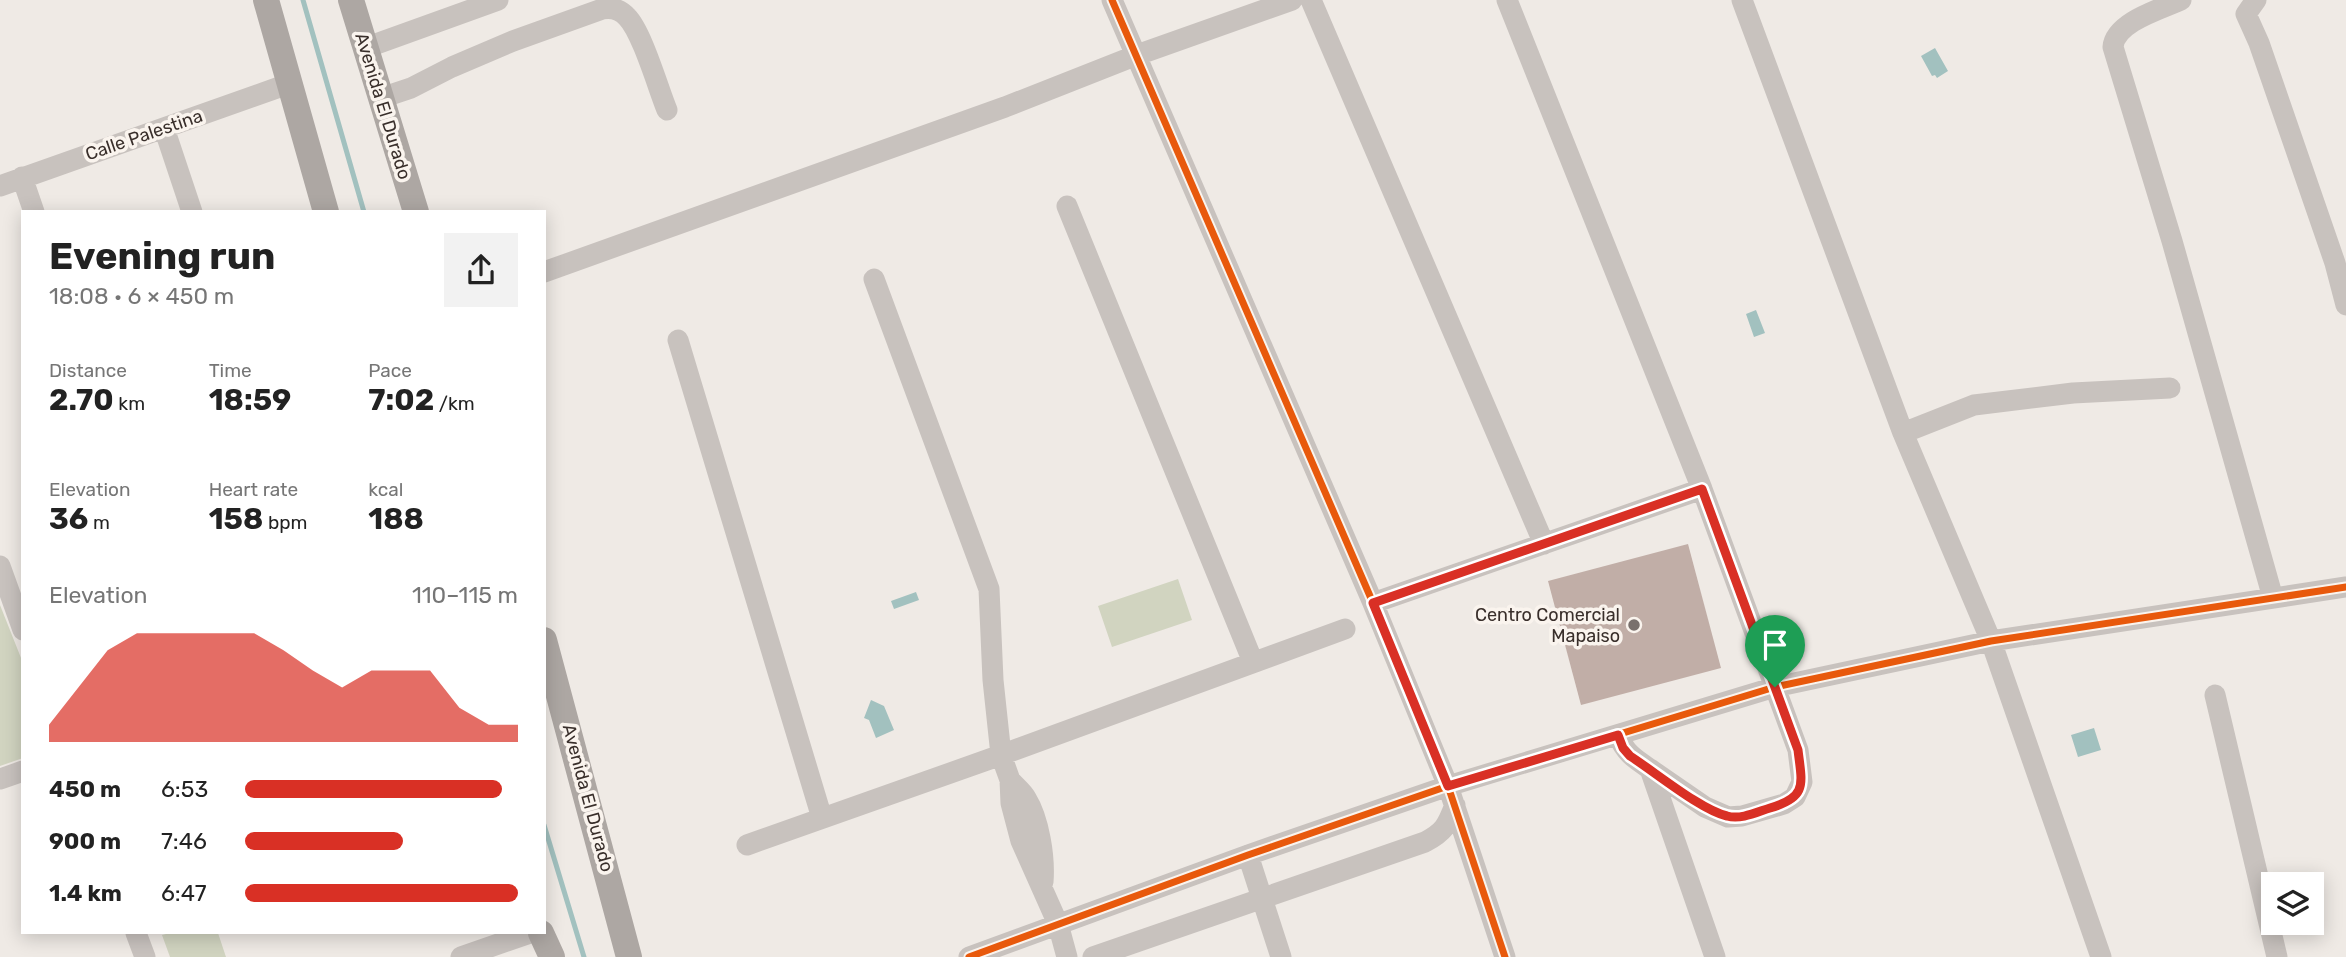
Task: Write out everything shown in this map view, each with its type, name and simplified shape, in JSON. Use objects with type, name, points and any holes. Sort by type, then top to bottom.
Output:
[{"type":"main road","points":[[266,0],[325,210]]},
{"type":"main road","name":"Avenida El Durado","points":[[351,0],[415,210]]},
{"type":"main road","name":"Avenida El Durado","points":[[546,647],[629,957]]},
{"type":"main road","points":[[541,934],[552,957]]},
{"type":"street","points":[[365,48],[498,0]]},
{"type":"street","points":[[1112,0],[1373,603],[1452,796],[1505,957]]},
{"type":"street","points":[[546,271],[1005,107],[1137,55],[1293,0]]},
{"type":"street","points":[[1311,0],[1544,544]]},
{"type":"street","points":[[1507,0],[1702,489],[1798,750],[1802,782],[1795,797],[1784,804],[1742,817],[1728,817],[1705,807],[1630,756],[1623,748],[1618,735]]},
{"type":"street","points":[[1742,0],[1903,433],[1992,642],[2101,957]]},
{"type":"street","points":[[2181,0],[2126,25],[2114,39],[2113,47],[2176,254],[2273,598]]},
{"type":"street","points":[[2245,5],[2335,263],[2346,305]]},
{"type":"street","points":[[381,98],[411,88],[513,41],[611,8],[627,16],[635,28],[667,110]]},
{"type":"street","name":"Calle Palestina","points":[[0,186],[288,84]]},
{"type":"street","points":[[164,128],[191,210]]},
{"type":"street","points":[[22,177],[33,210]]},
{"type":"street","points":[[1067,206],[1254,662]]},
{"type":"street","points":[[874,279],[989,589],[993,680],[1002,755],[1010,780],[1026,798],[1039,833],[1044,866],[1043,889],[1058,924],[1067,957]]},
{"type":"street","points":[[678,340],[822,818]]},
{"type":"street","points":[[1903,433],[1974,405],[2073,393],[2170,388]]},
{"type":"street","points":[[1373,603],[1702,489]]},
{"type":"street","points":[[0,566],[21,622]]},
{"type":"street","points":[[969,957],[1248,855],[1452,796],[1618,735],[1775,687],[1992,642],[2346,587]]},
{"type":"street","points":[[747,845],[1345,629]]},
{"type":"street","points":[[2215,695],[2277,957]]},
{"type":"street","points":[[1650,769],[1715,957]]},
{"type":"street","points":[[0,779],[21,772]]},
{"type":"street","points":[[1093,957],[1425,842],[1441,833],[1449,821],[1452,796]]},
{"type":"street","points":[[1248,855],[1281,957]]},
{"type":"street","points":[[136,934],[145,957]]},
{"type":"street","points":[[461,957],[527,934]]},
{"type":"green space","points":[[1178,579],[1192,620],[1112,647],[1098,606]]},
{"type":"green space","points":[[0,605],[21,658],[21,759],[0,766]]},
{"type":"green space","points":[[218,934],[226,957],[170,957],[162,935]]},
{"type":"water","points":[[1935,48],[1948,71],[1937,78],[1932,76],[1921,56]]},
{"type":"water","points":[[1756,310],[1765,333],[1754,337],[1746,314]]},
{"type":"water","points":[[916,592],[919,600],[894,609],[891,601]]},
{"type":"water","points":[[871,700],[884,706],[894,730],[876,738],[869,720],[864,718]]},
{"type":"water","points":[[2094,728],[2101,750],[2078,757],[2071,735]]},
{"type":"building","name":"Centro Comercial Mapaiso","points":[[1688,544],[1721,668],[1581,705],[1548,581]]},
{"type":"waterway","points":[[303,0],[363,210]]},
{"type":"waterway","points":[[546,832],[584,957]]},
{"type":"cycle path","points":[[1112,0],[1373,603],[1448,786],[1505,957]]},
{"type":"cycle path","points":[[969,957],[1248,855],[1448,786],[1775,687],[1991,641],[2346,587]]},
{"type":"place","name":"Centro Comercial Mapaiso","points":[[1634,625]]},
{"type":"route","points":[[1702,489],[1775,687],[1798,750],[1802,782],[1795,797],[1784,804],[1742,817],[1728,817],[1705,807],[1630,756],[1623,748],[1618,735],[1448,786],[1373,603],[1702,489]]}]
